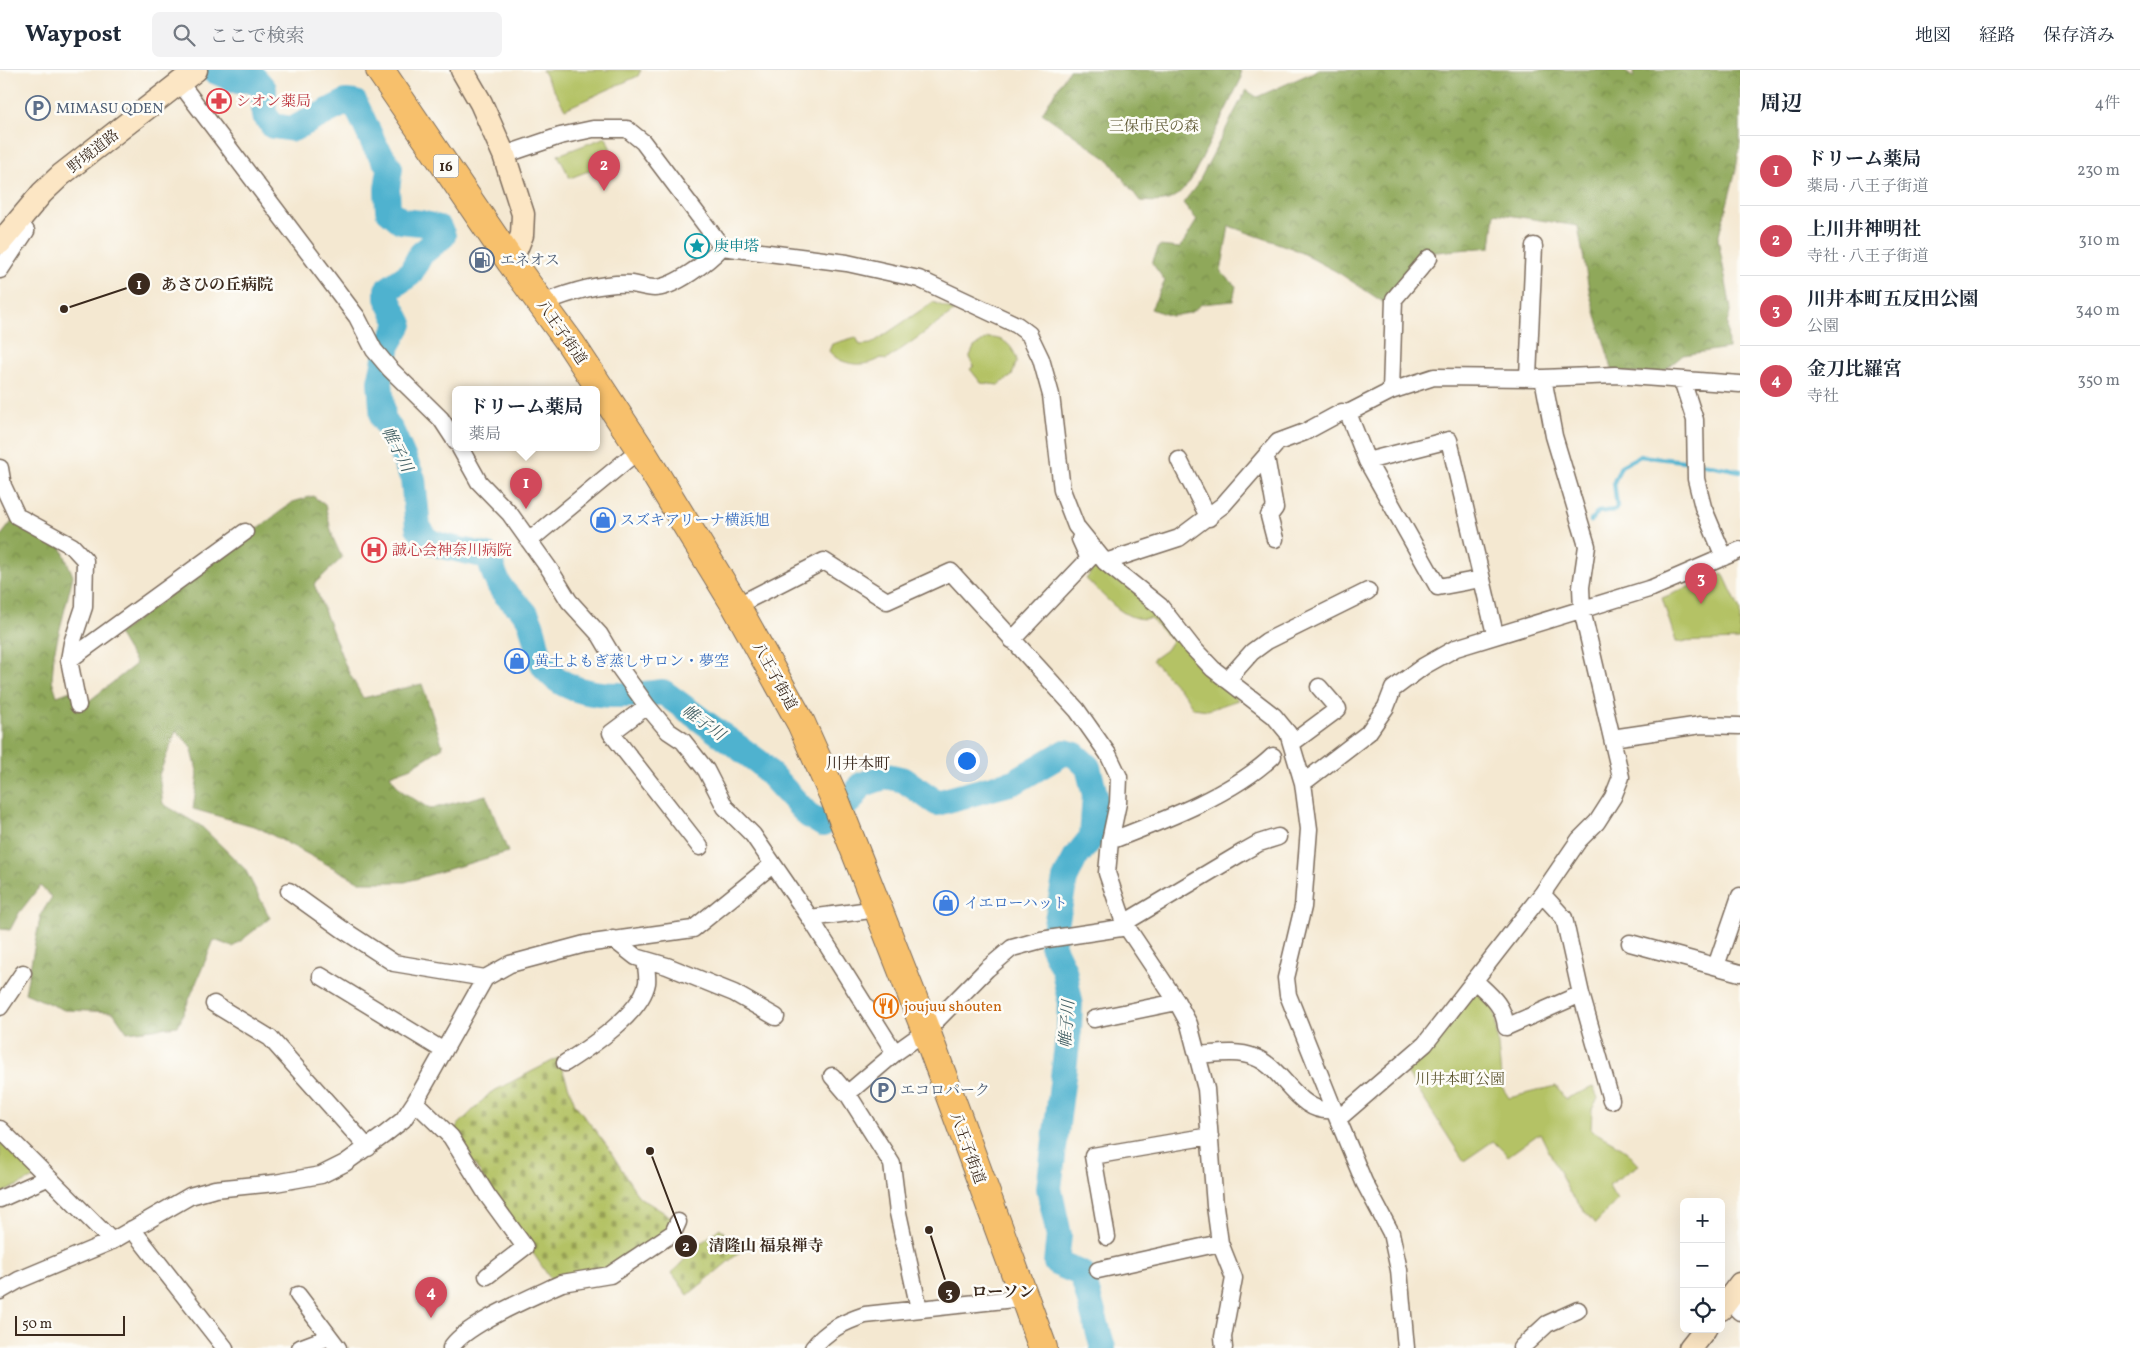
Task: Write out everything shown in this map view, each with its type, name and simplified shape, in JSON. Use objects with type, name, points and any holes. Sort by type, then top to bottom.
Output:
[{"type":"highway","name":"八王子街道","points":[[380,70],[598,386]]},
{"type":"highway","name":"八王子街道","points":[[600,389],[640,449],[736,606],[801,722],[838,808],[926,1030],[1023,1298],[1043,1348]]},
{"type":"street","points":[[462,70],[481,103],[504,155],[523,214],[522,235],[511,262]]},
{"type":"street","points":[[184,74],[357,317],[374,350],[390,369],[441,419],[452,436]]},
{"type":"street","name":"野境道路","points":[[0,243],[18,220],[61,175],[184,74]]},
{"type":"street","points":[[504,155],[568,134],[593,129],[627,129],[643,142],[722,247],[847,264],[918,279],[1017,325],[1029,334],[1040,359],[1051,395],[1062,490],[1076,526],[1105,562],[1160,606],[1192,647],[1227,680],[1274,716],[1288,733],[1292,743],[1303,783],[1309,829],[1304,907],[1286,978],[1288,995],[1364,1182],[1391,1233],[1399,1270],[1406,1348]]},
{"type":"street","points":[[0,270],[26,231],[18,220]]},
{"type":"street","points":[[1336,1114],[1425,1044],[1542,894],[1579,840],[1597,822],[1613,797],[1621,777],[1582,610],[1581,586],[1587,546],[1535,378],[1534,246]]},
{"type":"street","points":[[542,303],[568,293],[597,286],[631,284],[655,288],[674,283],[713,256],[722,247]]},
{"type":"street","points":[[1391,391],[1394,299],[1428,258]]},
{"type":"street","points":[[1105,562],[1179,538],[1209,518],[1278,442],[1305,432],[1342,412],[1348,413],[1391,391],[1434,377],[1535,378],[1616,375],[1740,384]]},
{"type":"street","points":[[1682,380],[1695,420],[1696,471],[1701,498],[1724,557]]},
{"type":"street","points":[[1348,413],[1367,461],[1438,587],[1481,579]]},
{"type":"street","points":[[1367,461],[1448,440],[1495,634]]},
{"type":"street","points":[[529,541],[640,449]]},
{"type":"street","points":[[462,451],[480,482],[510,514],[569,601],[600,635],[632,687],[668,731],[683,741],[706,770],[725,807],[753,835],[810,918],[895,1053]]},
{"type":"street","points":[[1266,457],[1275,508],[1270,516],[1275,539]]},
{"type":"street","points":[[1179,460],[1209,518]]},
{"type":"street","points":[[0,468],[3,486],[17,516],[72,546],[85,560],[84,607],[69,660],[78,705]]},
{"type":"street","points":[[69,660],[245,532]]},
{"type":"street","points":[[1012,640],[1088,559],[1080,538],[1081,532]]},
{"type":"street","points":[[1303,783],[1368,733],[1386,707],[1393,690],[1424,666],[1456,648],[1495,634],[1652,588],[1740,550]]},
{"type":"street","points":[[736,606],[824,561],[887,601],[951,572],[1077,710],[1108,754],[1119,777],[1118,804],[1110,841],[1106,873],[1124,923],[1177,1002],[1189,1024],[1206,1089],[1215,1206],[1220,1244],[1234,1278],[1223,1337],[1224,1348]]},
{"type":"street","points":[[1227,680],[1252,652],[1267,641],[1368,591]]},
{"type":"street","points":[[1292,743],[1338,709],[1319,687]]},
{"type":"street","points":[[647,706],[611,733],[700,847]]},
{"type":"street","points":[[1612,738],[1701,725],[1740,726]]},
{"type":"street","points":[[1110,841],[1170,818],[1247,777],[1273,756]]},
{"type":"street","points":[[848,1096],[895,1053],[926,1030],[987,969],[1012,948],[1041,940],[1121,928],[1124,923],[1259,843],[1278,837]]},
{"type":"street","points":[[0,1291],[19,1280],[112,1241],[190,1196],[215,1189],[275,1184],[321,1175],[368,1148],[403,1120],[416,1102],[485,978],[510,964],[537,955],[614,939],[692,929],[772,865]]},
{"type":"street","points":[[290,890],[342,930],[394,963],[485,978]]},
{"type":"street","points":[[1542,894],[1564,918],[1581,994],[1612,1100]]},
{"type":"street","points":[[1716,966],[1740,896]]},
{"type":"street","points":[[810,918],[878,909]]},
{"type":"street","points":[[614,939],[636,957],[734,993],[776,1017]]},
{"type":"street","points":[[1630,943],[1740,973]]},
{"type":"street","points":[[565,1063],[595,1044],[620,1023],[636,1003],[647,982],[645,960]]},
{"type":"street","points":[[0,1008],[23,973]]},
{"type":"street","points":[[321,976],[444,1051]]},
{"type":"street","points":[[1474,981],[1500,1004],[1505,1016],[1506,1027],[1581,994]]},
{"type":"street","points":[[1094,1020],[1177,1002]]},
{"type":"street","points":[[214,1004],[270,1038],[368,1148]]},
{"type":"street","points":[[1197,1055],[1240,1053],[1255,1057],[1271,1066],[1290,1091],[1308,1103],[1336,1114]]},
{"type":"street","points":[[832,1076],[848,1096],[892,1164],[898,1213],[919,1309]]},
{"type":"street","points":[[416,1102],[451,1137],[487,1195],[525,1247],[487,1276]]},
{"type":"street","points":[[0,1129],[112,1241]]},
{"type":"street","points":[[1108,1237],[1094,1156],[1210,1136]]},
{"type":"street","points":[[0,1199],[47,1178]]},
{"type":"street","points":[[451,1348],[456,1340],[497,1314],[553,1286],[562,1282],[610,1275],[673,1233],[678,1222]]},
{"type":"street","points":[[132,1230],[225,1348]]},
{"type":"street","points":[[1098,1270],[1220,1244]]},
{"type":"street","points":[[298,1295],[333,1342],[300,1348]]},
{"type":"street","points":[[813,1348],[821,1338],[841,1323],[865,1315],[1023,1298]]},
{"type":"street","points":[[1522,1348],[1547,1324],[1578,1310]]},
{"type":"street","points":[[1690,1348],[1702,1333]]},
{"type":"green space","points":[[542,70],[641,70],[638,76],[565,109]]},
{"type":"green space","name":"三保市民の森","points":[[1069,70],[1240,70],[1241,79],[1186,187],[1169,200],[1149,202],[1140,201],[1109,160],[1042,113]]},
{"type":"green space","points":[[1318,70],[1623,70],[1634,78],[1634,70],[1740,70],[1740,143],[1736,170],[1718,239],[1731,309],[1727,323],[1728,348],[1683,355],[1660,374],[1613,372],[1590,295],[1578,226],[1495,213],[1491,247],[1426,253],[1386,304],[1339,273],[1294,249],[1229,226],[1221,272],[1236,286],[1233,301],[1202,304],[1190,313],[1171,316],[1151,309],[1165,281],[1152,263],[1159,246],[1180,248],[1197,220],[1183,203],[1197,185],[1246,90],[1257,97]]},
{"type":"green space","points":[[606,137],[615,161],[570,178],[558,155]]},
{"type":"green space","points":[[933,302],[955,311],[886,360],[881,358],[869,363],[854,364],[840,360],[829,351],[832,344],[856,337],[860,345],[871,344]]},
{"type":"green space","points":[[988,338],[999,339],[1007,343],[1017,360],[1012,376],[998,385],[981,383],[970,369],[974,366],[969,358],[974,347]]},
{"type":"green space","points":[[313,496],[325,505],[333,538],[342,558],[314,584],[346,667],[363,698],[422,684],[443,747],[412,767],[390,775],[400,790],[430,809],[486,795],[508,852],[405,882],[360,882],[257,827],[193,809],[198,775],[191,746],[176,731],[159,775],[163,804],[201,826],[245,869],[270,918],[233,947],[214,940],[178,1026],[127,1032],[113,1012],[64,1010],[25,993],[41,914],[52,897],[40,886],[19,913],[10,930],[0,929],[0,537],[13,520],[60,544],[73,576],[54,653],[52,680],[57,696],[73,690],[89,701],[136,664],[118,634],[293,502]]},
{"type":"green space","points":[[1098,563],[1119,565],[1238,700],[1208,710],[1193,708],[1185,695],[1152,660],[1166,650],[1172,641],[1150,618],[1132,617],[1123,612],[1107,600],[1086,579]]},
{"type":"green space","points":[[1723,573],[1740,610],[1740,640],[1676,642],[1662,598]]},
{"type":"green space","name":"川井本町公園","points":[[1474,988],[1494,1005],[1502,1087],[1509,1098],[1556,1086],[1565,1099],[1593,1087],[1598,1098],[1592,1109],[1591,1130],[1623,1148],[1639,1165],[1608,1185],[1617,1200],[1595,1224],[1569,1192],[1540,1133],[1508,1156],[1493,1141],[1464,1161],[1405,1070]]},
{"type":"green space","points":[[558,1058],[575,1104],[607,1146],[639,1197],[676,1220],[670,1231],[619,1264],[553,1283],[452,1131],[490,1093]]},
{"type":"green space","points":[[0,1137],[40,1175],[0,1194]]},
{"type":"green space","points":[[720,1228],[740,1252],[688,1295],[672,1273],[695,1248]]},
{"type":"waterway","name":"帷子川","points":[[212,70],[236,80],[256,80],[264,89],[264,114],[273,126],[293,129],[346,102],[355,103],[375,146],[390,168],[387,189],[388,210],[401,221],[421,223],[439,228],[443,236],[421,254],[410,274],[387,290],[387,298],[400,324],[388,345],[380,382],[383,419],[392,432],[413,479],[418,527],[428,541],[488,556],[501,588],[518,605],[530,621],[541,660],[550,673],[563,683],[595,693],[631,695],[663,692],[760,763],[808,815],[823,824],[852,799],[861,785],[887,776],[904,780],[937,803],[1014,782],[1065,752],[1075,755],[1088,767],[1095,795],[1092,837],[1075,858],[1065,879],[1052,945],[1064,970],[1070,1001],[1069,1029],[1049,1188],[1059,1235],[1056,1263],[1082,1274],[1103,1348]]},
{"type":"waterway","points":[[1591,521],[1598,512],[1615,510],[1617,507],[1614,482],[1621,466],[1640,456],[1692,462]]},
{"type":"waterway","points":[[1700,463],[1740,471]]},
{"type":"place","name":"シオン薬局","points":[[219,101]]},
{"type":"place","name":"MIMASU QDEN","points":[[38,108]]},
{"type":"place","name":"上川井神明社","points":[[604,191]]},
{"type":"place","name":"庚申塔","points":[[697,246]]},
{"type":"place","name":"エネオス","points":[[482,260]]},
{"type":"place","name":"あさひの丘病院","points":[[64,309]]},
{"type":"place","name":"ドリーム薬局","points":[[526,509]]},
{"type":"place","name":"スズキアリーナ横浜旭","points":[[603,520]]},
{"type":"place","name":"誠心会神奈川病院","points":[[374,550]]},
{"type":"place","name":"川井本町五反田公園","points":[[1701,604]]},
{"type":"place","name":"黄土よもぎ蒸しサロン・夢空","points":[[517,661]]},
{"type":"place","name":"イエローハット","points":[[946,903]]},
{"type":"place","name":"joujuu shouten","points":[[886,1006]]},
{"type":"place","name":"エコロパーク","points":[[883,1090]]},
{"type":"place","name":"清隆山 福泉禅寺","points":[[650,1151]]},
{"type":"place","name":"ローソン","points":[[929,1230]]},
{"type":"place","name":"金刀比羅宮","points":[[431,1318]]},
{"type":"district","name":"川井本町","points":[[858,763]]}]
